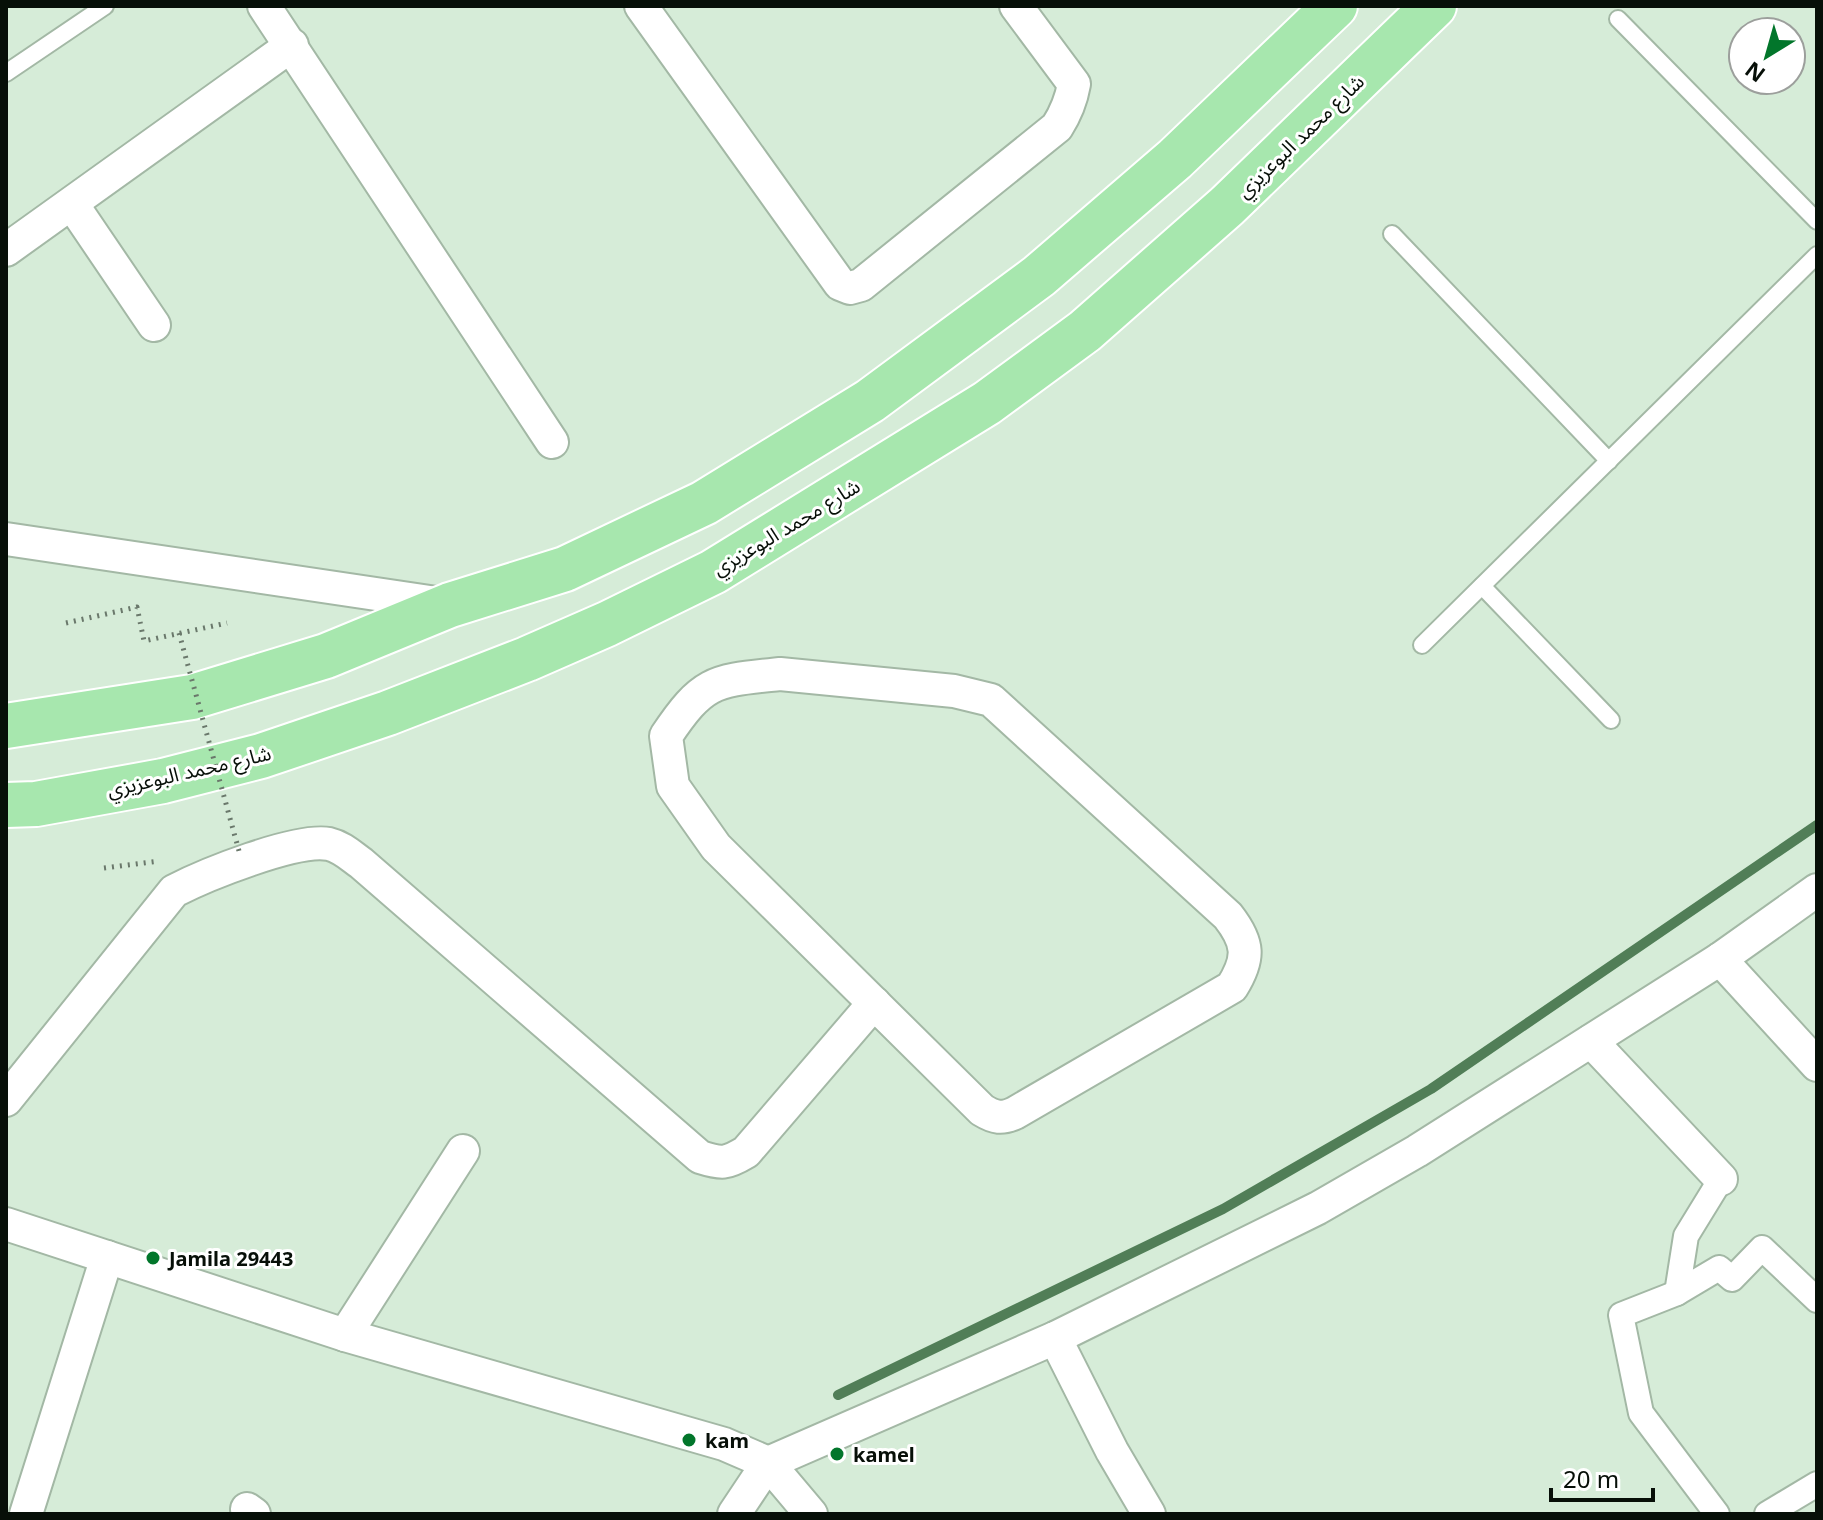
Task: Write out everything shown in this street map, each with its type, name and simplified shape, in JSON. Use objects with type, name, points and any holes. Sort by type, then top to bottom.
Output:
[{"type":"highway","points":[[14,723],[192,697],[326,656],[450,605],[565,569],[704,503],[870,401],[1039,276],[1175,159],[1335,6]]},
{"type":"highway","name":"شارع محمد البوعزيزي","points":[[16,806],[177,778],[261,756],[388,713],[527,659],[713,572],[987,403],[1085,331],[1227,206],[1433,7]]},
{"type":"street","points":[[264,6],[552,442]]},
{"type":"street","points":[[641,6],[840,284],[850,288],[861,285],[1057,127],[1064,117],[1072,100],[1074,84],[1016,6]]},
{"type":"street","points":[[6,250],[292,45]]},
{"type":"street","points":[[72,204],[154,325]]},
{"type":"street","points":[[6,539],[450,605]]},
{"type":"street","points":[[780,674],[954,691],[991,700],[1228,916],[1246,947],[1243,968],[1232,987],[1004,1118],[982,1110],[874,1003],[716,847],[673,786],[666,736],[698,692],[726,680],[780,674]]},
{"type":"street","points":[[6,1100],[174,891],[206,875],[306,844],[325,843],[338,847],[361,863],[700,1157],[717,1162],[728,1162],[746,1152],[874,1003]]},
{"type":"street","points":[[734,1514],[768,1463],[1055,1338],[1318,1208],[1417,1151],[1720,959],[1817,890]]},
{"type":"street","points":[[1720,959],[1817,1065]]},
{"type":"street","points":[[1591,1041],[1721,1179],[1686,1236],[1677,1293]]},
{"type":"street","points":[[345,1335],[463,1151]]},
{"type":"street","points":[[6,1224],[345,1335],[724,1444],[768,1463],[811,1514]]},
{"type":"street","points":[[1717,1514],[1641,1413],[1621,1315],[1677,1293],[1719,1268],[1732,1279],[1762,1248],[1817,1300]]},
{"type":"street","points":[[26,1514],[107,1257]]},
{"type":"street","points":[[1055,1338],[1112,1451],[1149,1514]]},
{"type":"street","points":[[1767,1514],[1817,1484]]},
{"type":"lane","points":[[6,73],[105,6]]},
{"type":"lane","points":[[1618,19],[1817,221]]},
{"type":"lane","points":[[1392,234],[1609,461]]},
{"type":"lane","points":[[1422,645],[1817,255]]},
{"type":"lane","points":[[1482,586],[1611,720]]},
{"type":"path","points":[[66,623],[137,607],[144,641],[227,623]]},
{"type":"path","points":[[179,633],[239,851]]},
{"type":"waterway","points":[[838,1395],[1223,1209],[1431,1089],[1817,825]]},
{"type":"place","name":"Jamila 29443","points":[[153,1258]]},
{"type":"place","name":"kam","points":[[689,1440]]},
{"type":"place","name":"kamel","points":[[837,1454]]}]
